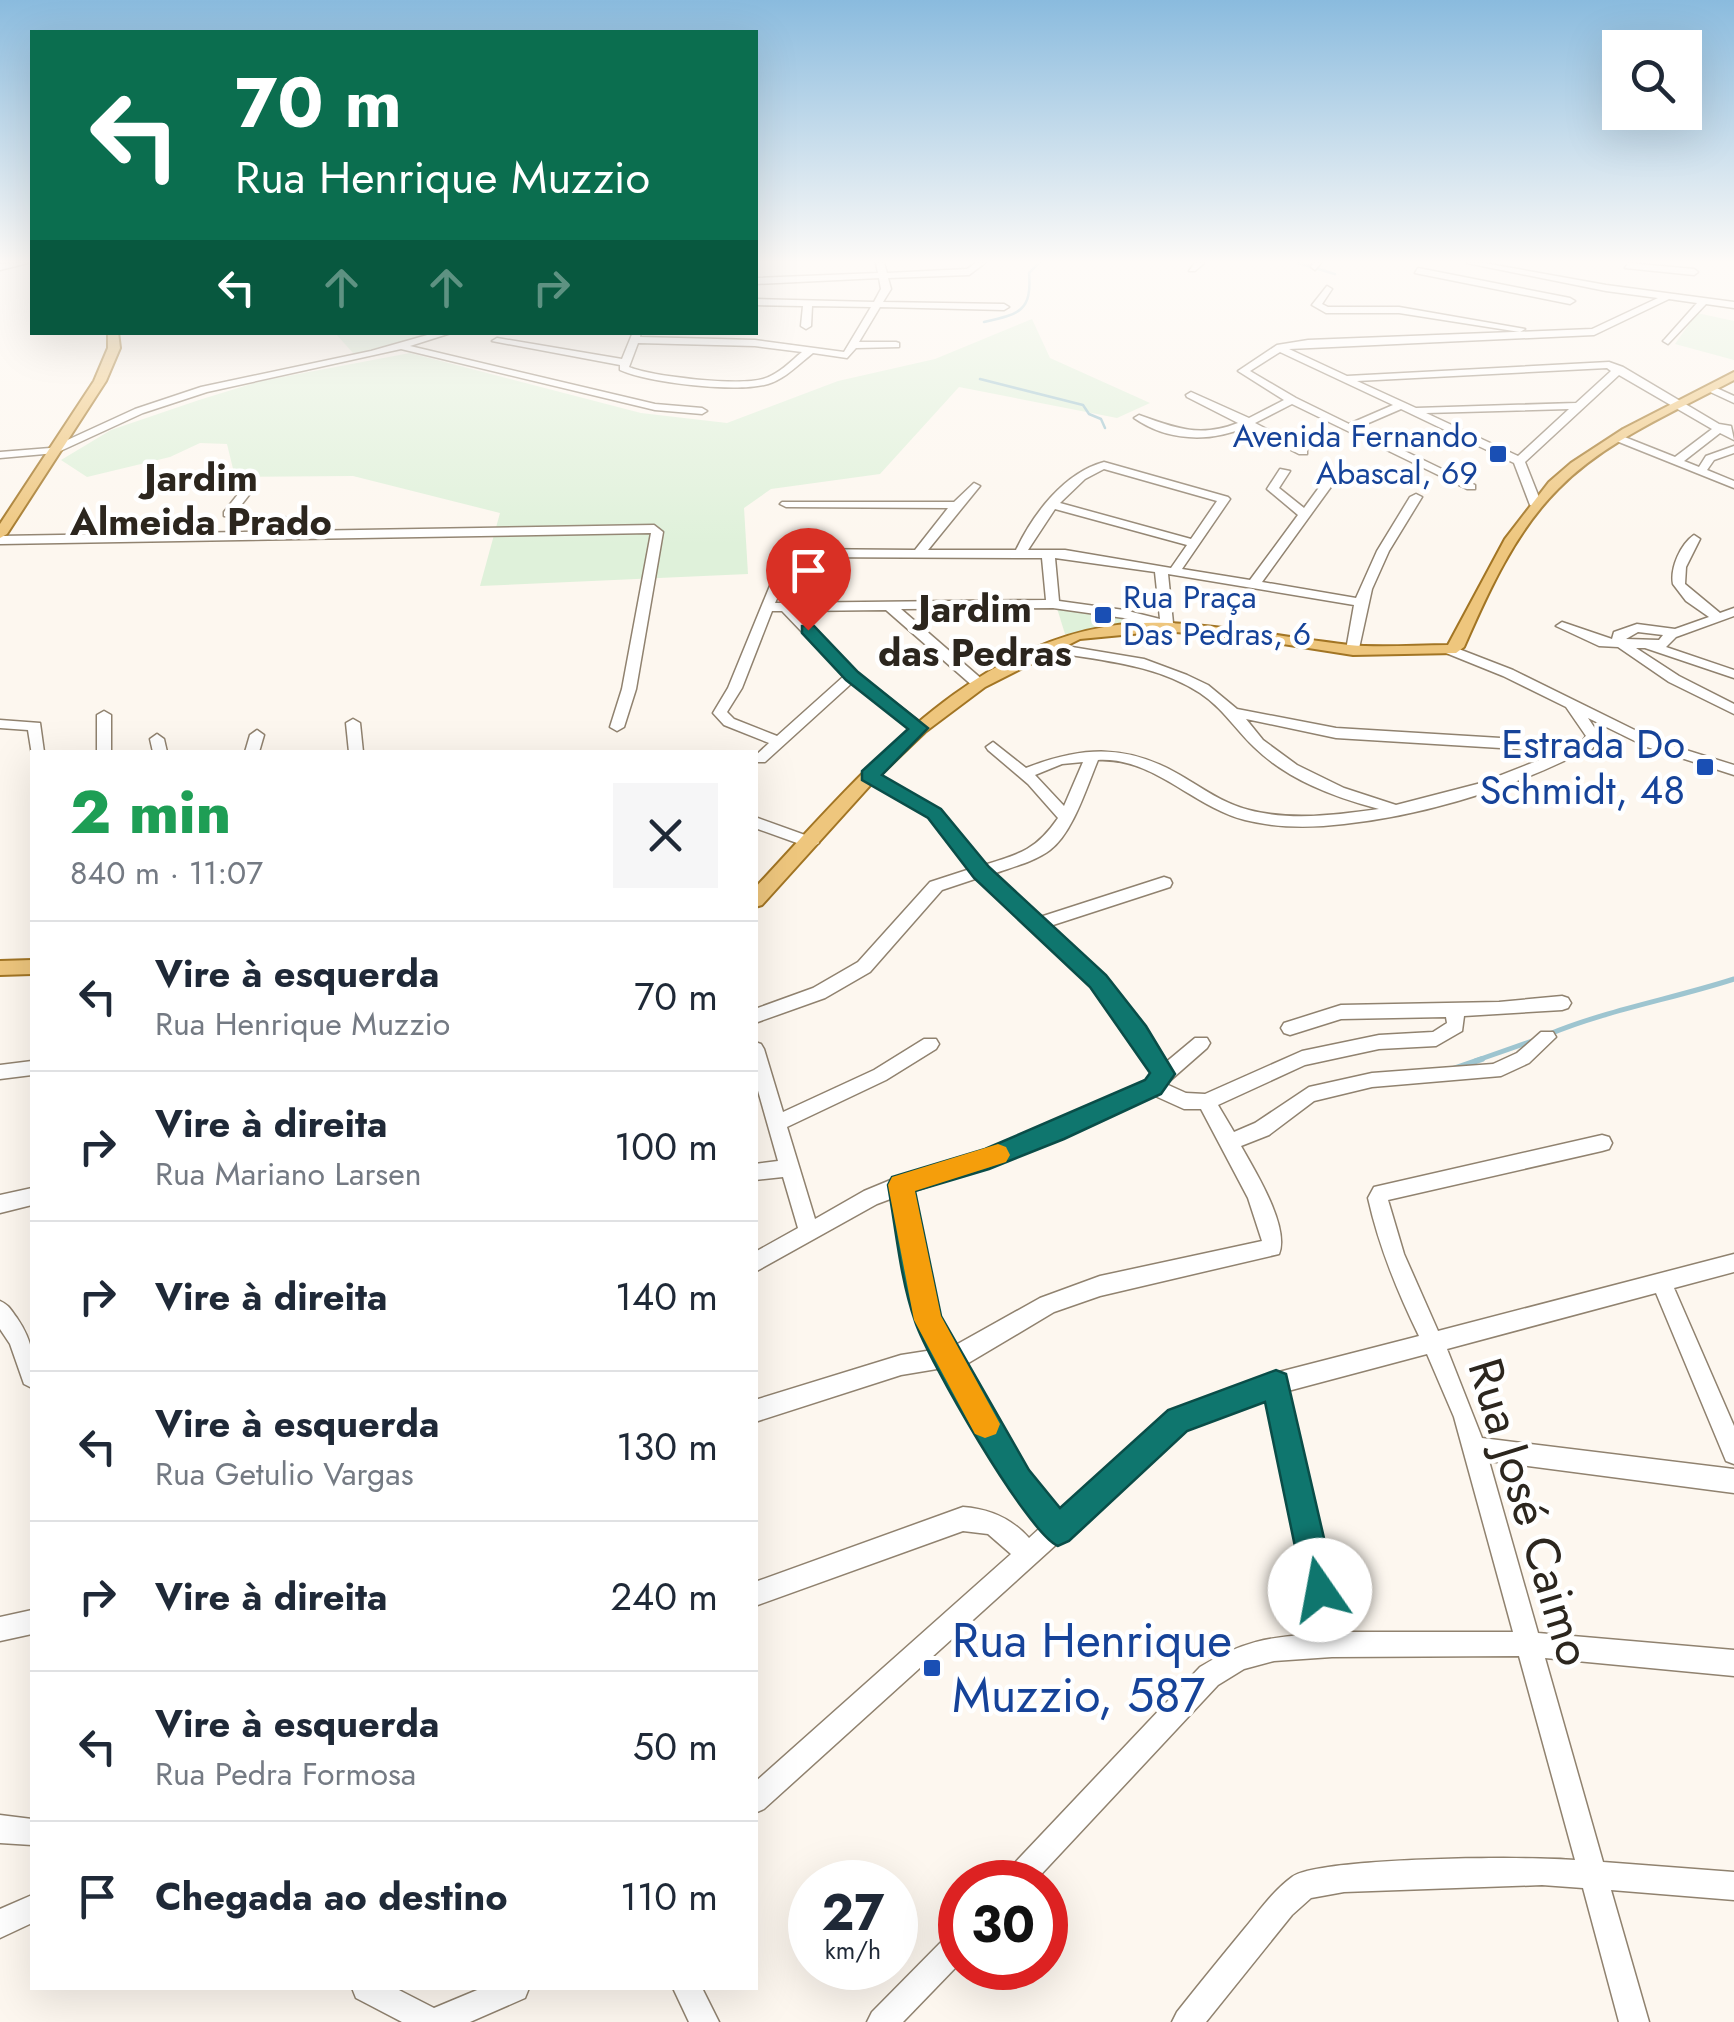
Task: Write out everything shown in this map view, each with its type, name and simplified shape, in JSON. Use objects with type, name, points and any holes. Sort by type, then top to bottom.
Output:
[{"type":"main road","points":[[0,537],[110,357]]},
{"type":"main road","points":[[758,897],[869,776],[919,728],[979,684],[1077,635],[1172,626],[1352,650],[1459,651],[1478,596],[1537,499],[1618,438],[1734,375]]},
{"type":"main road","points":[[0,968],[30,967]]},
{"type":"street","points":[[0,455],[52,451],[138,411],[205,390],[355,357]]},
{"type":"street","points":[[446,357],[654,407],[702,411]]},
{"type":"street","points":[[599,357],[626,362]]},
{"type":"street","points":[[628,357],[626,371],[631,374],[759,382],[768,381],[801,357]]},
{"type":"street","points":[[1265,357],[1243,373],[1470,487]]},
{"type":"street","points":[[1302,357],[1519,462],[1537,499]]},
{"type":"street","points":[[1611,357],[1614,367]]},
{"type":"street","points":[[1444,361],[1454,372]]},
{"type":"street","points":[[1519,462],[1614,367]]},
{"type":"street","points":[[1345,378],[1614,367],[1728,428],[1734,437]]},
{"type":"street","points":[[1710,388],[1734,390]]},
{"type":"street","points":[[1710,388],[1734,400]]},
{"type":"street","points":[[1191,395],[1303,452]]},
{"type":"street","points":[[1140,418],[1162,430],[1202,438],[1246,424],[1292,400]]},
{"type":"street","points":[[1350,428],[1409,408],[1578,406]]},
{"type":"street","points":[[1675,462],[1728,428]]},
{"type":"street","points":[[1618,438],[1734,484]]},
{"type":"street","points":[[1700,473],[1710,458],[1734,449]]},
{"type":"street","points":[[767,607],[1053,604],[1172,626],[1168,570],[1214,517],[1224,499],[1100,465],[1085,472],[1054,505],[1021,552]]},
{"type":"street","points":[[1284,471],[1273,489],[1304,514]]},
{"type":"street","points":[[1254,584],[1327,484]]},
{"type":"street","points":[[250,486],[228,514],[300,530],[464,522]]},
{"type":"street","points":[[919,553],[974,486]]},
{"type":"street","points":[[1352,650],[1360,602],[1375,566],[1416,497]]},
{"type":"street","points":[[786,504],[957,505]]},
{"type":"street","points":[[1054,505],[1192,544]]},
{"type":"street","points":[[0,537],[300,530],[657,530],[652,576],[617,727]]},
{"type":"street","points":[[1694,539],[1676,568],[1677,580],[1685,594],[1716,616]]},
{"type":"street","points":[[778,742],[730,722],[720,713],[790,554],[1048,553],[1360,602]]},
{"type":"street","points":[[1048,553],[1053,604]]},
{"type":"street","points":[[786,606],[852,676],[919,728]]},
{"type":"street","points":[[891,607],[979,684]]},
{"type":"street","points":[[1650,646],[1662,644],[1671,634],[1734,612]]},
{"type":"street","points":[[1562,626],[1590,639],[1650,646],[1734,674]]},
{"type":"street","points":[[1619,642],[1619,635],[1631,628],[1671,634]]},
{"type":"street","points":[[1619,642],[1687,687],[1734,710]]},
{"type":"street","points":[[1048,647],[1110,654],[1155,666],[1185,680],[1232,712],[1265,749],[1305,775],[1344,792],[1400,808]]},
{"type":"street","points":[[1459,651],[1652,744],[1734,770]]},
{"type":"street","points":[[760,758],[852,676]]},
{"type":"street","points":[[1024,774],[1060,760],[1129,755],[1210,802],[1272,820],[1323,820],[1400,808],[1517,776],[1586,746],[1592,740],[1574,706]]},
{"type":"street","points":[[1232,712],[1336,733],[1517,744],[1563,753]]},
{"type":"street","points":[[104,715],[104,750]]},
{"type":"street","points":[[353,723],[356,750]]},
{"type":"street","points":[[0,724],[35,726],[37,750]]},
{"type":"street","points":[[253,750],[257,735]]},
{"type":"street","points":[[993,747],[1066,818]]},
{"type":"street","points":[[758,1015],[843,982],[884,948],[931,890],[1034,854],[1058,834],[1093,756]]},
{"type":"street","points":[[869,776],[934,814],[982,872],[1098,981],[1138,1032],[1158,1081],[1184,1100],[1206,1102],[1302,1058],[1379,1042],[1444,1036],[1456,1026],[1454,1008]]},
{"type":"street","points":[[758,823],[811,843]]},
{"type":"street","points":[[1036,924],[1164,883]]},
{"type":"street","points":[[1290,1028],[1342,1012],[1562,1003]]},
{"type":"street","points":[[1230,1142],[1262,1129],[1309,1095],[1372,1080],[1495,1071],[1523,1058],[1547,1037]]},
{"type":"street","points":[[758,1261],[837,1214],[900,1185],[989,1158],[1158,1081],[1201,1043]]},
{"type":"street","points":[[775,1124],[880,1075],[930,1044]]},
{"type":"street","points":[[758,1061],[809,1232]]},
{"type":"street","points":[[0,1072],[30,1068]]},
{"type":"street","points":[[758,1410],[901,1364],[976,1348],[1047,1306],[1100,1286],[1274,1244],[1230,1142],[1206,1102]]},
{"type":"street","name":"Rua José Caimo","points":[[1602,1143],[1379,1195],[1390,1240],[1448,1368],[1474,1448],[1634,2022]]},
{"type":"street","points":[[758,1172],[789,1168]]},
{"type":"street","points":[[900,1185],[928,1320],[1018,1481],[1058,1530]]},
{"type":"street","points":[[0,1204],[30,1197]]},
{"type":"street","points":[[758,1797],[1178,1420],[1276,1384],[1734,1263]]},
{"type":"street","points":[[1661,1281],[1734,1453]]},
{"type":"street","points":[[0,1311],[19,1340],[30,1370]]},
{"type":"street","points":[[1276,1384],[1332,1646]]},
{"type":"street","points":[[1474,1448],[1734,1481]]},
{"type":"street","points":[[758,1593],[963,1518],[986,1519],[1008,1530],[1028,1557]]},
{"type":"street","points":[[0,1629],[30,1622]]},
{"type":"street","points":[[1037,1860],[1209,1676],[1239,1658],[1274,1649],[1332,1646],[1526,1644],[1734,1663]]},
{"type":"street","points":[[0,1829],[30,1832]]},
{"type":"street","points":[[1187,2022],[1282,1905],[1304,1886],[1344,1878],[1591,1872],[1734,1886]]},
{"type":"street","points":[[0,1924],[30,1910]]},
{"type":"street","points":[[882,2022],[938,1965]]},
{"type":"street","points":[[370,1990],[434,2022],[509,1990]]},
{"type":"street","points":[[688,1990],[704,2022]]},
{"type":"green space","points":[[387,357],[427,357],[641,413],[727,423],[838,381],[935,359],[1050,357],[1150,403],[1117,418],[959,387],[880,474],[771,489],[744,508],[748,574],[480,586],[500,513],[353,476],[235,477],[227,444],[200,443],[170,457],[87,477],[61,460],[111,430],[199,400],[261,381]]},
{"type":"green space","points":[[1056,605],[1170,626],[1065,634]]},
{"type":"waterway","points":[[980,379],[1083,405],[1089,414],[1101,419],[1105,428]]},
{"type":"waterway","points":[[1547,1035],[1734,979]]},
{"type":"waterway","points":[[1475,1061],[1532,1041]]},
{"type":"waterway","points":[[1453,1069],[1482,1059]]},
{"type":"slow traffic","points":[[985,1424],[928,1320],[900,1185],[998,1155]]},
{"type":"place","name":"Avenida Fernando Abascal, 69","points":[[1498,454]]},
{"type":"place","name":"Rua Praça Das Pedras, 6","points":[[1103,615]]},
{"type":"place","name":"Estrada Do Schmidt, 48","points":[[1705,767]]},
{"type":"place","name":"Rua Henrique Muzzio, 587","points":[[932,1668]]},
{"type":"district","name":"Jardim Almeida Prado","points":[[201,499]]},
{"type":"district","name":"Jardim das Pedras","points":[[975,630]]},
{"type":"route","points":[[808,630],[852,676],[919,728],[869,776],[934,814],[982,872],[1098,981],[1138,1032],[1163,1074],[1153,1087],[1055,1132],[989,1158],[900,1185],[928,1320],[1018,1481],[1058,1530],[1178,1420],[1276,1384],[1320,1590]]}]
